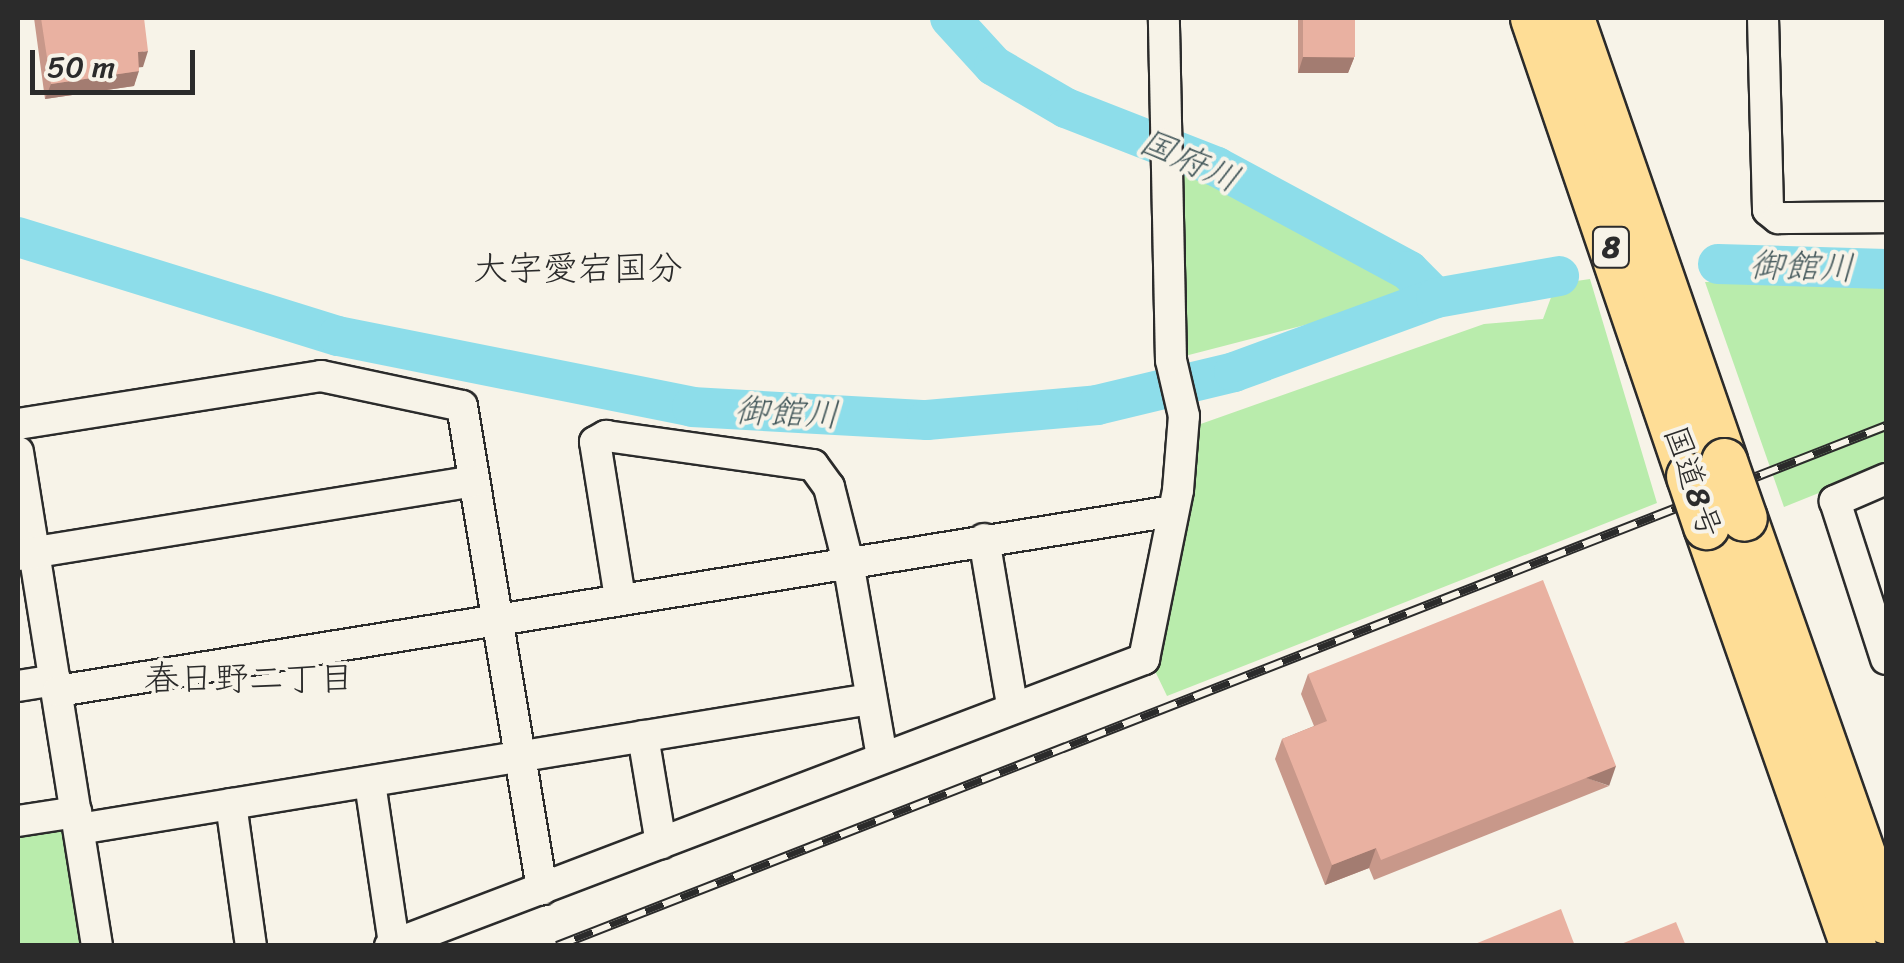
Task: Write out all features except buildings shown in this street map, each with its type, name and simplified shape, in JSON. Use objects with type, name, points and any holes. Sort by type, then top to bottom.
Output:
[{"type":"highway","name":"国道8号","points":[[1533,18],[1707,468]]},
{"type":"highway","name":"国道8号","points":[[1572,18],[1852,946]]},
{"type":"highway","name":"国道8号","points":[[1725,522],[1886,921]]},
{"type":"street","points":[[370,783],[392,945],[1012,705],[1144,659],[1173,511],[1184,416],[1171,360],[1164,18]]},
{"type":"street","points":[[1763,18],[1768,210],[1778,218],[1886,217]]},
{"type":"street","points":[[18,424],[321,376],[462,406],[542,889]]},
{"type":"street","points":[[620,598],[595,442],[606,436],[813,464],[828,486],[848,562],[882,756]]},
{"type":"street","points":[[18,452],[26,554],[57,686],[98,946]]},
{"type":"street","points":[[1886,478],[1835,501],[1875,591],[1886,659]]},
{"type":"street","points":[[26,554],[474,481]]},
{"type":"street","points":[[18,686],[57,686],[1173,511]]},
{"type":"street","points":[[984,538],[1012,705]]},
{"type":"street","points":[[18,821],[78,820],[231,804],[870,700]]},
{"type":"street","points":[[643,736],[661,843]]},
{"type":"street","points":[[231,804],[251,946]]},
{"type":"green space","points":[[1177,164],[1388,268],[1407,288],[1402,300],[1181,357]]},
{"type":"green space","points":[[1590,279],[1657,503],[1167,696],[1155,671],[1196,471],[1195,426],[1484,324],[1543,319],[1556,284]]},
{"type":"green space","points":[[1705,282],[1886,283],[1886,466],[1784,507]]},
{"type":"green space","points":[[65,826],[85,945],[18,946],[18,833]]},
{"type":"waterway","name":"国府川","points":[[950,18],[994,66],[1066,108],[1217,167],[1409,271],[1436,298]]},
{"type":"waterway","name":"御館川","points":[[18,237],[338,336],[692,407],[927,420],[1097,405],[1234,372],[1436,298],[1559,276]]},
{"type":"waterway","name":"御館川","points":[[1718,264],[1886,269]]},
{"type":"railway","points":[[557,946],[1886,426]]},
{"type":"district","name":"大字愛宕国分","points":[[578,268]]},
{"type":"district","name":"春日野二丁目","points":[[249,678]]}]
